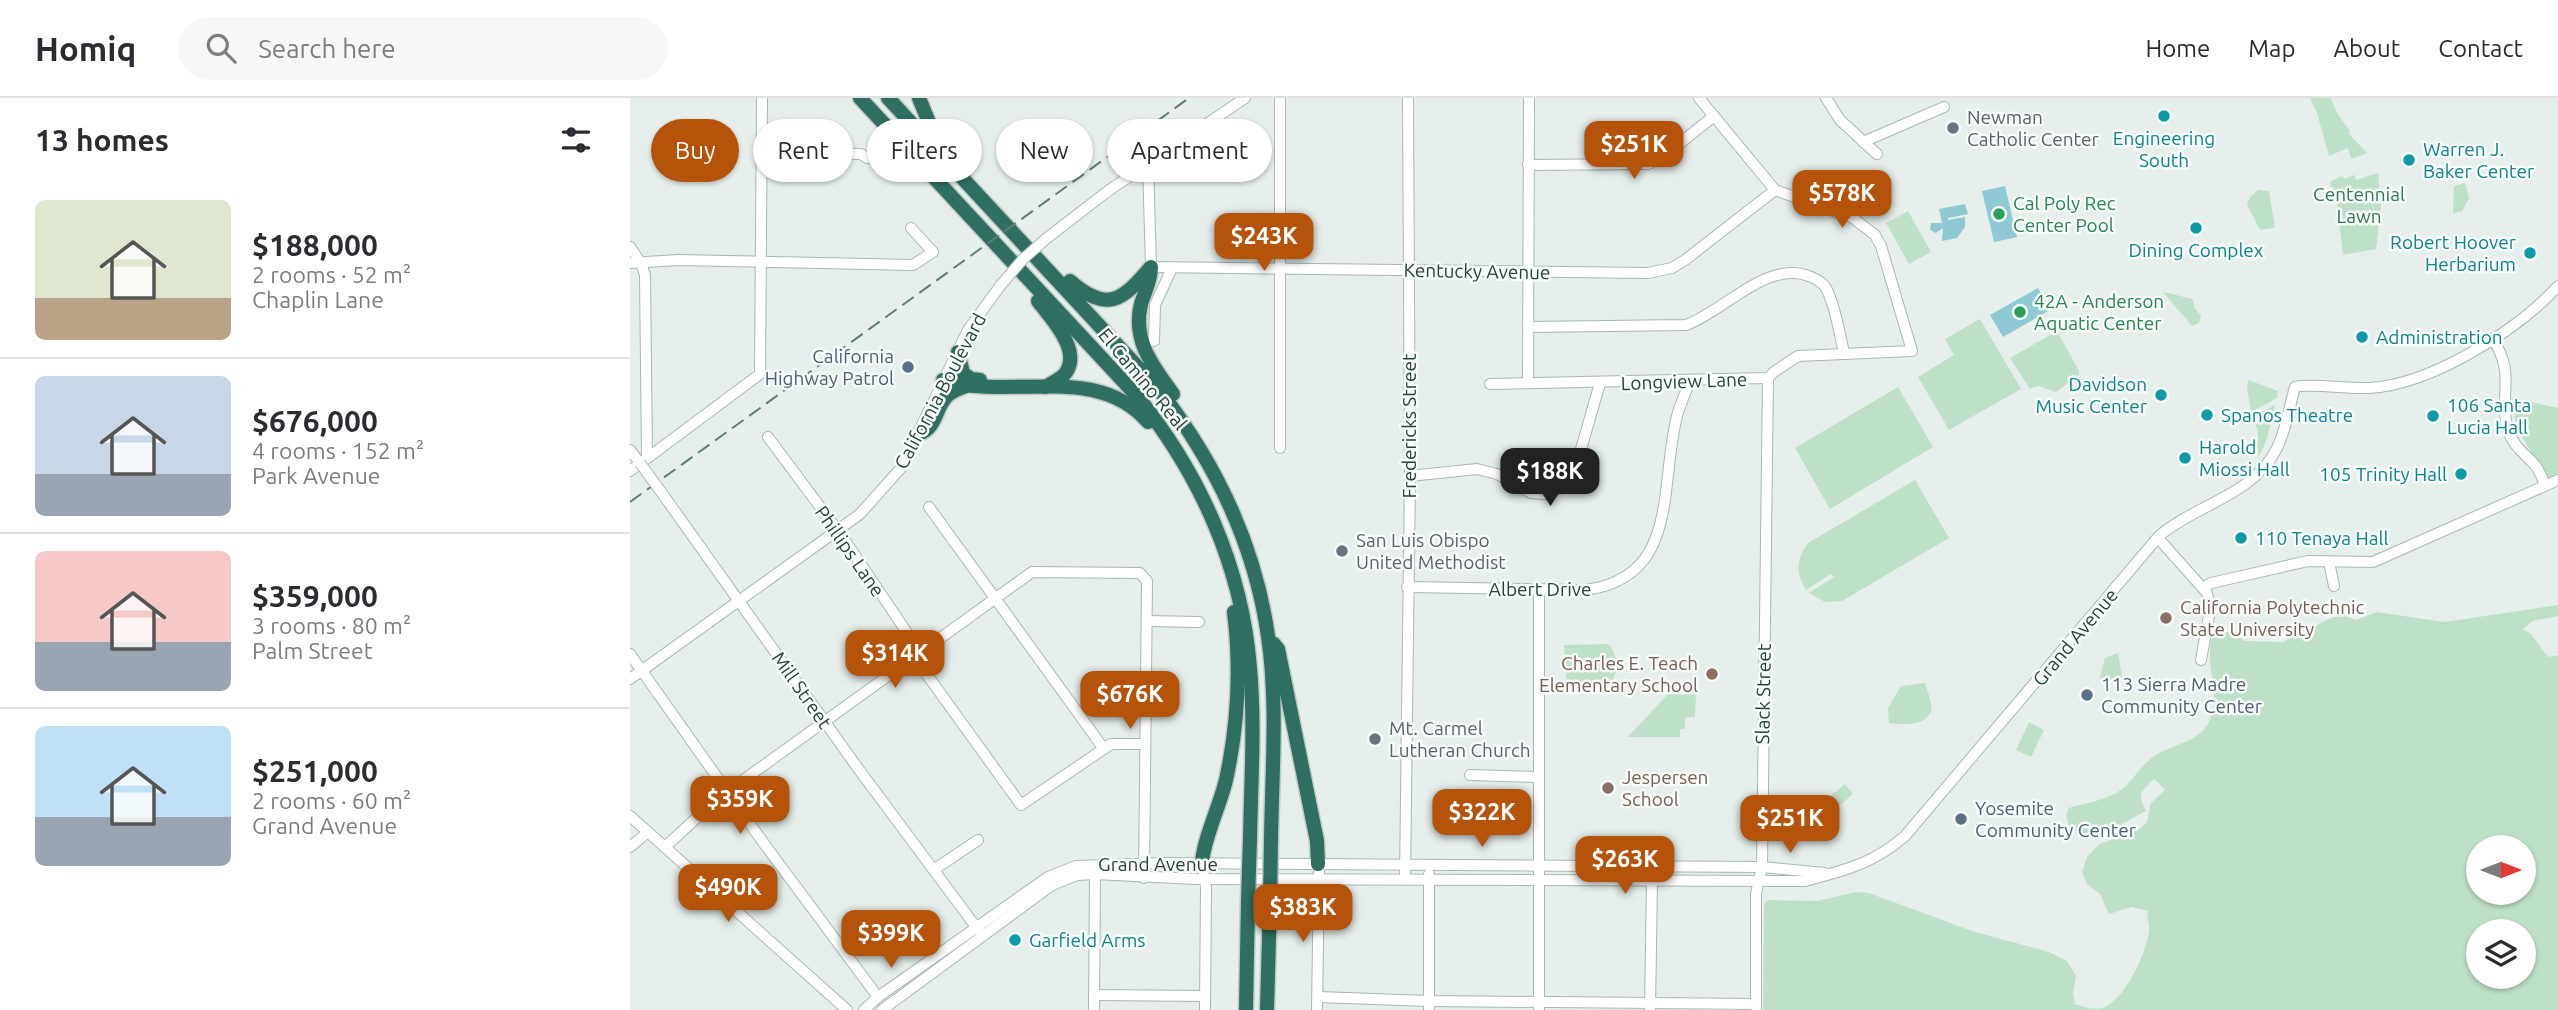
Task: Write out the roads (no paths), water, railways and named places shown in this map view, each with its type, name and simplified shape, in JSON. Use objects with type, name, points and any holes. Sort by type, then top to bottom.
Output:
[{"type":"highway","points":[[846,98],[870,119]]},
{"type":"highway","name":"El Camino Real","points":[[860,98],[879,119]]},
{"type":"highway","name":"El Camino Real","points":[[888,98],[1159,390],[1190,432],[1235,517],[1253,569],[1268,636],[1273,729],[1267,1010]]},
{"type":"highway","points":[[919,98],[930,125],[974,182],[981,200]]},
{"type":"highway","name":"El Camino Real","points":[[937,182],[1137,396],[1168,437],[1199,489],[1226,552],[1243,617],[1250,669],[1252,723],[1246,1010]]},
{"type":"highway","points":[[1014,264],[1069,348],[1069,368],[1057,381],[1045,387]]},
{"type":"highway","points":[[1050,271],[1087,295],[1108,300],[1129,292],[1151,267]]},
{"type":"highway","points":[[1151,267],[1151,277],[1142,300],[1139,319],[1140,338],[1147,356],[1190,420],[1190,432]]},
{"type":"highway","points":[[958,352],[960,369],[967,378],[1018,381],[1029,387]]},
{"type":"highway","points":[[943,380],[967,386],[1088,388],[1113,395],[1132,406],[1153,429],[1168,437]]},
{"type":"highway","points":[[919,434],[928,431],[933,425],[947,395],[967,386]]},
{"type":"highway","points":[[1202,863],[1226,779],[1236,708],[1236,638],[1230,589],[1225,573],[1226,552]]},
{"type":"highway","points":[[1268,636],[1278,649],[1317,841],[1319,871]]},
{"type":"street","points":[[762,98],[762,119]]},
{"type":"street","name":"California Boulevard","points":[[1214,119],[1245,98]]},
{"type":"street","points":[[1280,98],[1280,447]]},
{"type":"street","name":"Fredericks Street","points":[[1405,879],[1410,476],[1408,98]]},
{"type":"street","points":[[1528,383],[1529,98]]},
{"type":"street","points":[[1699,98],[1776,190]]},
{"type":"street","points":[[1826,98],[1840,120],[1877,154]]},
{"type":"street","points":[[1863,142],[1944,107]]},
{"type":"street","points":[[1528,165],[1647,164],[1664,156],[1714,116]]},
{"type":"street","points":[[853,154],[867,158]]},
{"type":"street","points":[[630,471],[760,374],[762,182]]},
{"type":"street","name":"California Boulevard","points":[[630,679],[860,514],[901,468],[976,318],[1000,286],[1023,259],[1047,238],[1122,182]]},
{"type":"street","points":[[1149,182],[1151,267]]},
{"type":"street","name":"Kentucky Avenue","points":[[1151,267],[1647,273],[1672,268],[1776,190]]},
{"type":"street","name":"Longview Lane","points":[[1490,384],[1768,378],[1798,356],[1912,351],[1881,246],[1875,235],[1853,218],[1776,190]]},
{"type":"street","points":[[630,263],[678,260],[913,265],[933,252],[911,228]]},
{"type":"street","points":[[630,247],[642,263],[645,275],[643,460]]},
{"type":"street","points":[[1154,341],[1155,305],[1172,268]]},
{"type":"street","points":[[1528,327],[1686,325],[1705,317],[1767,277],[1795,271],[1819,281],[1827,290],[1844,352]]},
{"type":"street","points":[[2545,485],[2538,468],[2518,449],[2508,430],[2505,366],[2491,338],[2535,309],[2558,286]]},
{"type":"street","name":"Grand Avenue","points":[[864,1010],[878,997],[951,948],[976,927],[1061,870],[1087,864],[1202,863],[1430,880],[1805,881],[1871,861],[1905,835],[2158,538],[2174,525],[2249,482],[2262,470],[2282,435],[2295,387],[2371,388],[2407,382],[2448,366],[2491,338]]},
{"type":"street","name":"Slack Street","points":[[1756,1007],[1756,892],[1762,867],[1768,378]]},
{"type":"street","name":"Albert Drive","points":[[1408,587],[1585,590],[1606,587],[1626,579],[1642,565],[1654,547],[1660,526],[1677,415],[1690,381]]},
{"type":"street","points":[[1410,476],[1477,469],[1497,474],[1531,493],[1545,494],[1560,488],[1575,470],[1600,383]]},
{"type":"street","name":"Phillips Lane","points":[[768,437],[916,646],[920,665],[1021,806],[1104,749]]},
{"type":"street","name":"Mill Street","points":[[630,450],[643,460],[664,496],[824,722],[984,937]]},
{"type":"street","points":[[2204,587],[2298,562],[2373,562],[2558,480]]},
{"type":"street","points":[[929,507],[1104,749],[1111,744],[1145,744]]},
{"type":"street","points":[[2158,538],[2204,587],[2210,610],[2201,660]]},
{"type":"street","points":[[2329,562],[2334,586]]},
{"type":"street","points":[[665,847],[727,792],[1032,572],[1140,573],[1147,581],[1144,878]]},
{"type":"street","points":[[1539,590],[1539,1005]]},
{"type":"street","points":[[1146,621],[1199,622]]},
{"type":"street","points":[[630,654],[651,687],[878,997]]},
{"type":"street","points":[[1470,775],[1538,777]]},
{"type":"street","points":[[630,816],[847,1010]]},
{"type":"street","points":[[630,847],[648,832]]},
{"type":"street","points":[[935,869],[978,840]]},
{"type":"street","points":[[1202,863],[1205,879],[1205,1010]]},
{"type":"street","name":"Grand Avenue","points":[[882,1010],[1052,886],[1077,875],[1205,879],[1405,863],[1762,867],[1833,873]]},
{"type":"street","points":[[1429,864],[1429,1005]]},
{"type":"street","points":[[1317,1010],[1319,871]]},
{"type":"street","points":[[1094,1010],[1095,874]]},
{"type":"street","points":[[1651,1006],[1652,881]]},
{"type":"street","points":[[1094,995],[1205,996]]},
{"type":"street","points":[[1318,997],[1429,1005],[1756,1007]]},
{"type":"water","name":"Cal Poly Rec Center Pool","points":[[2005,186],[2017,237],[1994,242],[1982,191]]},
{"type":"water","points":[[1965,204],[1968,214],[1948,218],[1965,217],[1965,227],[1957,238],[1942,241],[1943,228],[1936,233],[1930,230],[1931,223],[1942,223],[1939,209]]},
{"type":"water","name":"42A - Anderson Aquatic Center","points":[[2038,288],[2050,310],[2003,337],[1990,315]]},
{"type":"railway","points":[[630,502],[1189,98]]},
{"type":"place","name":"Engineering South","points":[[2164,116]]},
{"type":"place","name":"Newman Catholic Center","points":[[1953,128]]},
{"type":"place","name":"Warren J. Baker Center","points":[[2409,160]]},
{"type":"place","name":"Cal Poly Rec Center Pool","points":[[1999,214]]},
{"type":"place","name":"Dining Complex","points":[[2196,228]]},
{"type":"place","name":"Robert Hoover Herbarium","points":[[2530,253]]},
{"type":"place","name":"42A - Anderson Aquatic Center","points":[[2020,312]]},
{"type":"place","name":"Administration","points":[[2362,337]]},
{"type":"place","name":"California Highway Patrol","points":[[908,367]]},
{"type":"place","name":"Davidson Music Center","points":[[2161,395]]},
{"type":"place","name":"Spanos Theatre","points":[[2207,415]]},
{"type":"place","name":"106 Santa Lucia Hall","points":[[2433,416]]},
{"type":"place","name":"Harold Miossi Hall","points":[[2185,458]]},
{"type":"place","name":"105 Trinity Hall","points":[[2461,474]]},
{"type":"place","name":"110 Tenaya Hall","points":[[2241,538]]},
{"type":"place","name":"San Luis Obispo United Methodist","points":[[1342,551]]},
{"type":"place","name":"California Polytechnic State University","points":[[2166,618]]},
{"type":"place","name":"Charles E. Teach Elementary School","points":[[1712,674]]},
{"type":"place","name":"113 Sierra Madre Community Center","points":[[2087,695]]},
{"type":"place","name":"Mt. Carmel Lutheran Church","points":[[1375,739]]},
{"type":"place","name":"Jespersen School","points":[[1608,788]]},
{"type":"place","name":"Yosemite Community Center","points":[[1961,819]]},
{"type":"place","name":"Garfield Arms","points":[[1015,940]]},
{"type":"park label","name":"Centennial Lawn","points":[[2359,205]]}]
